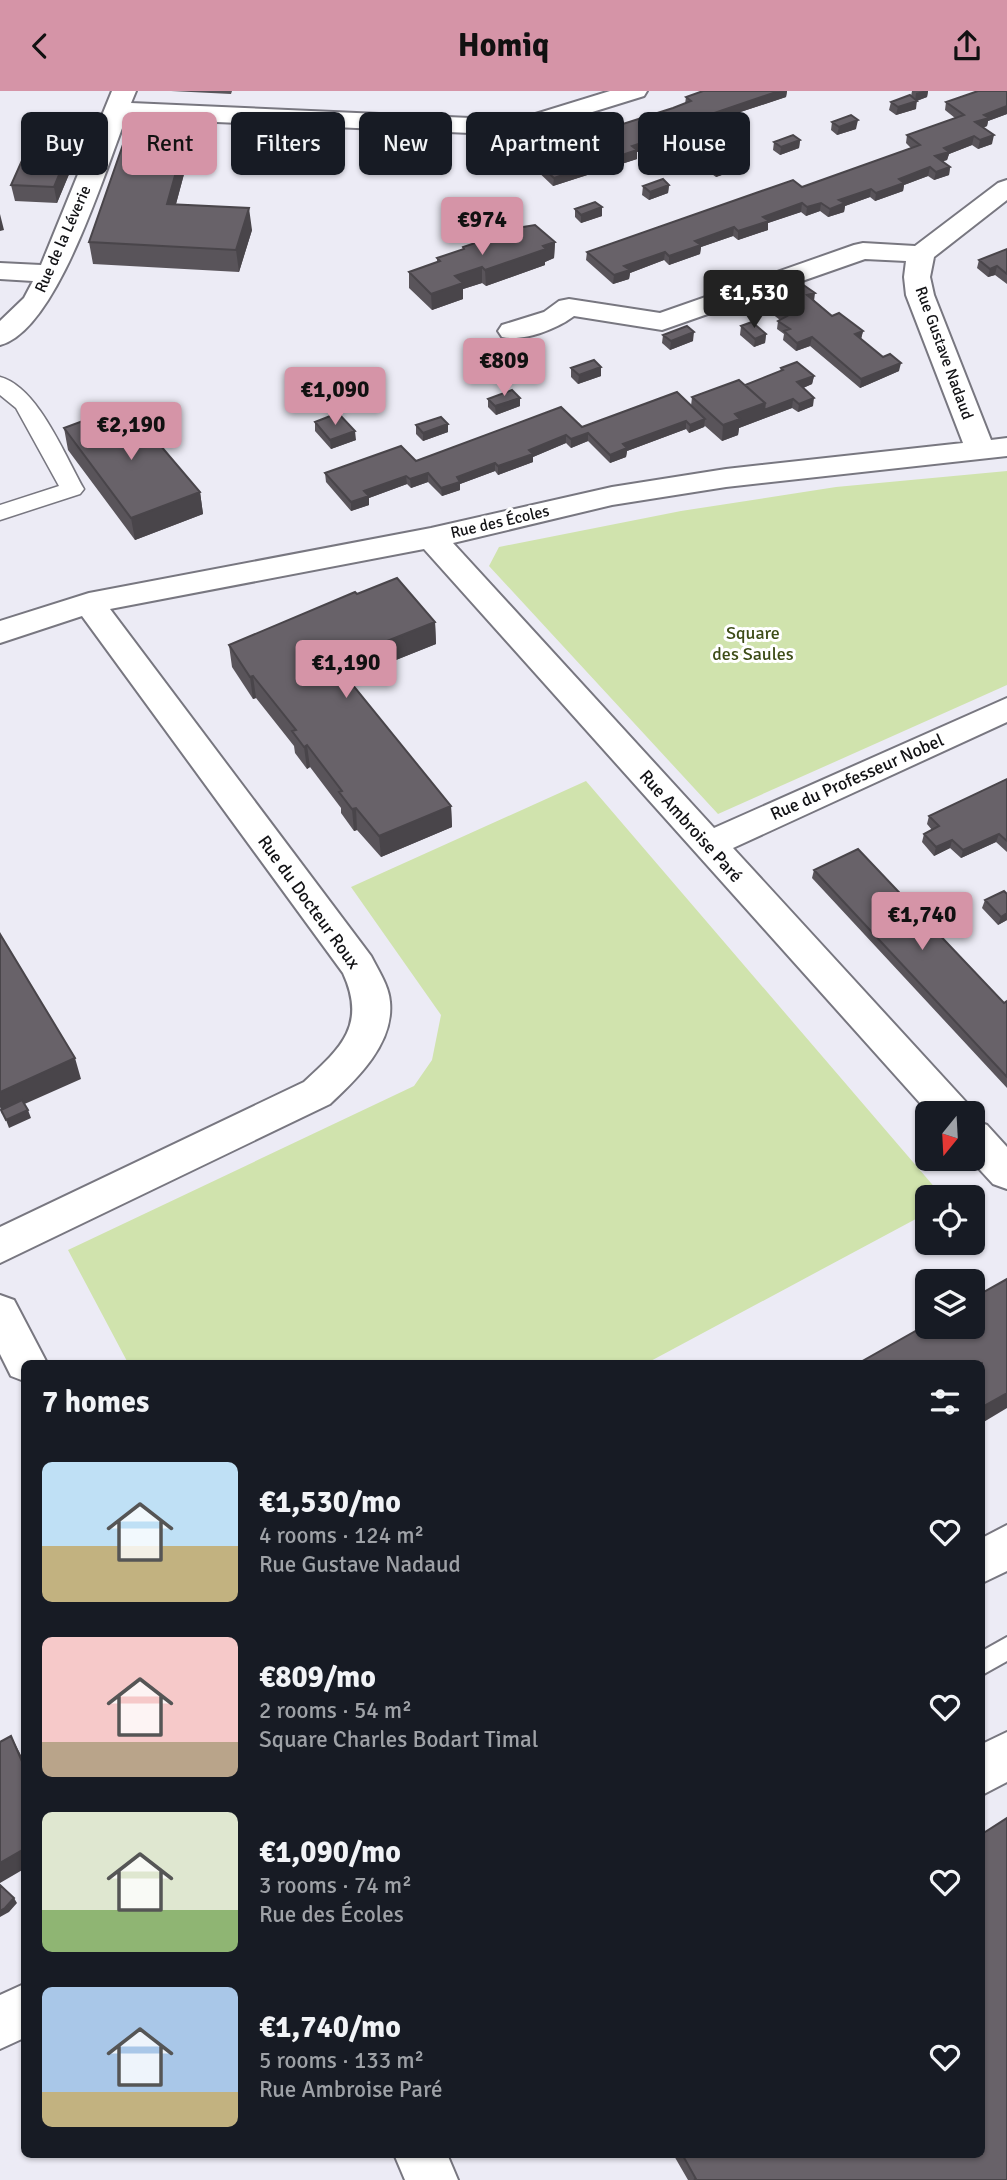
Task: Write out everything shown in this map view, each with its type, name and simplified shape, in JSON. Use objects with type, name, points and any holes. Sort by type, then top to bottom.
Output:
[{"type":"street","points":[[121,100],[518,128],[635,91]]},
{"type":"street","name":"Rue de la Léverie","points":[[0,337],[35,302],[51,274],[121,100]]},
{"type":"street","points":[[512,331],[554,318],[568,296],[662,322],[863,251],[921,254],[1007,188]]},
{"type":"street","name":"Rue Gustave Nadaud","points":[[921,254],[917,277],[920,295],[994,448]]},
{"type":"street","points":[[0,271],[51,274]]},
{"type":"street","points":[[0,383],[25,404],[72,489],[0,513]]},
{"type":"street","name":"Rue des Écoles","points":[[0,632],[89,603],[431,538],[611,496],[700,482],[994,448]]},
{"type":"street","name":"Rue Ambroise Paré","points":[[431,538],[941,1101]]},
{"type":"street","name":"Rue du Docteur Roux","points":[[0,1245],[317,1093],[346,1066],[367,1035],[372,1001],[358,966],[89,603]]},
{"type":"street","name":"Rue du Professeur Nobel","points":[[708,845],[1007,709]]},
{"type":"street","points":[[985,1149],[1007,1173]]},
{"type":"street","points":[[0,1313],[24,1360]]},
{"type":"street","points":[[985,1560],[1007,1546]]},
{"type":"street","points":[[985,1769],[1007,1755]]},
{"type":"street","points":[[0,2024],[21,2011]]},
{"type":"street","points":[[422,2158],[432,2180]]},
{"type":"lane","points":[[985,1662],[1007,1648]]},
{"type":"green space","name":"Square des Saules","points":[[1007,471],[1007,685],[718,814],[489,566],[499,547],[681,511],[836,487]]},
{"type":"green space","points":[[586,781],[915,1164],[915,1171],[921,1171],[933,1185],[915,1185],[915,1219],[653,1360],[126,1360],[68,1250],[414,1086],[432,1060],[441,1015],[351,887]]},
{"type":"building","points":[[703,91],[779,91],[717,112],[660,112],[691,101],[686,97]]},
{"type":"building","points":[[978,91],[1007,91],[1007,106],[984,115],[989,118],[975,122],[994,135],[980,140],[974,136],[944,148],[949,152],[935,156],[950,167],[936,172],[930,167],[899,179],[904,183],[876,193],[871,189],[839,200],[845,203],[830,209],[821,203],[807,207],[802,203],[763,217],[769,221],[738,231],[734,227],[695,241],[701,245],[669,256],[665,252],[624,266],[630,270],[614,275],[587,252],[793,180],[802,187],[920,145],[907,135],[964,115],[946,102]]},
{"type":"building","points":[[910,95],[917,101],[898,107],[891,102]]},
{"type":"building","points":[[851,115],[858,120],[839,127],[832,122]]},
{"type":"building","points":[[638,119],[638,144],[632,146],[637,150],[624,154],[624,124]]},
{"type":"building","points":[[793,135],[800,140],[781,147],[774,142]]},
{"type":"building","points":[[122,147],[122,175],[175,175],[167,204],[249,208],[236,250],[89,242]]},
{"type":"building","points":[[21,163],[21,175],[59,175],[54,187],[11,185]]},
{"type":"building","points":[[663,179],[669,185],[650,192],[643,186]]},
{"type":"building","points":[[595,202],[602,207],[581,215],[575,209]]},
{"type":"building","points":[[535,225],[555,242],[543,246],[546,249],[485,270],[482,267],[455,276],[463,283],[431,294],[409,272],[440,261],[437,258],[464,249],[463,247]]},
{"type":"building","points":[[1007,249],[1007,274],[997,266],[990,269],[979,260]]},
{"type":"building","points":[[802,284],[815,293],[807,295],[832,316],[839,313],[863,331],[855,334],[883,357],[890,354],[901,363],[861,379],[812,337],[797,343],[784,331],[790,329],[778,321],[787,316],[763,297]]},
{"type":"building","points":[[752,322],[766,334],[755,339],[741,326]]},
{"type":"building","points":[[687,326],[694,332],[671,341],[663,335]]},
{"type":"building","points":[[594,360],[601,367],[579,375],[571,368]]},
{"type":"building","points":[[797,362],[814,376],[797,382],[814,398],[799,404],[793,399],[764,410],[765,403],[745,385]]},
{"type":"building","points":[[739,380],[765,403],[735,414],[740,419],[723,425],[692,397]]},
{"type":"building","points":[[512,390],[520,398],[495,406],[488,399]]},
{"type":"building","points":[[677,392],[705,419],[690,425],[686,421],[623,444],[627,448],[610,455],[588,433],[571,439],[566,435],[529,450],[533,454],[498,466],[495,463],[457,477],[460,482],[441,488],[428,473],[410,479],[406,476],[364,491],[369,496],[351,502],[325,473],[401,446],[416,461],[561,407],[582,427]]},
{"type":"building","points":[[126,405],[200,492],[131,518],[64,428]]},
{"type":"building","points":[[338,413],[355,431],[330,440],[315,422]]},
{"type":"building","points":[[441,417],[448,424],[423,433],[416,425]]},
{"type":"building","points":[[397,578],[435,622],[334,662],[451,806],[379,836],[356,808],[352,809],[339,792],[342,791],[307,745],[304,747],[292,731],[296,730],[253,676],[250,677],[229,645],[355,592],[357,594]]},
{"type":"building","points":[[1007,779],[1007,841],[999,834],[963,850],[952,840],[936,847],[924,834],[939,826],[929,816]]},
{"type":"building","points":[[858,849],[1004,1003],[1007,1001],[1007,1077],[814,870]]},
{"type":"building","points":[[1004,891],[1007,894],[1007,913],[1001,917],[985,900]]},
{"type":"building","points":[[0,934],[75,1058],[0,1092]]},
{"type":"building","points":[[22,1100],[28,1110],[6,1120],[1,1110]]},
{"type":"building","points":[[1007,1279],[1007,1393],[985,1405],[985,1360],[864,1360],[915,1331],[915,1339],[985,1339],[985,1291]]},
{"type":"building","points":[[11,1736],[21,1759],[21,1851],[0,1863],[0,1742]]},
{"type":"building","points":[[1007,1818],[1007,2180],[694,2180],[696,2179],[684,2158],[985,2158],[985,1832]]},
{"type":"building","points":[[0,1885],[14,1898],[0,1911]]}]
